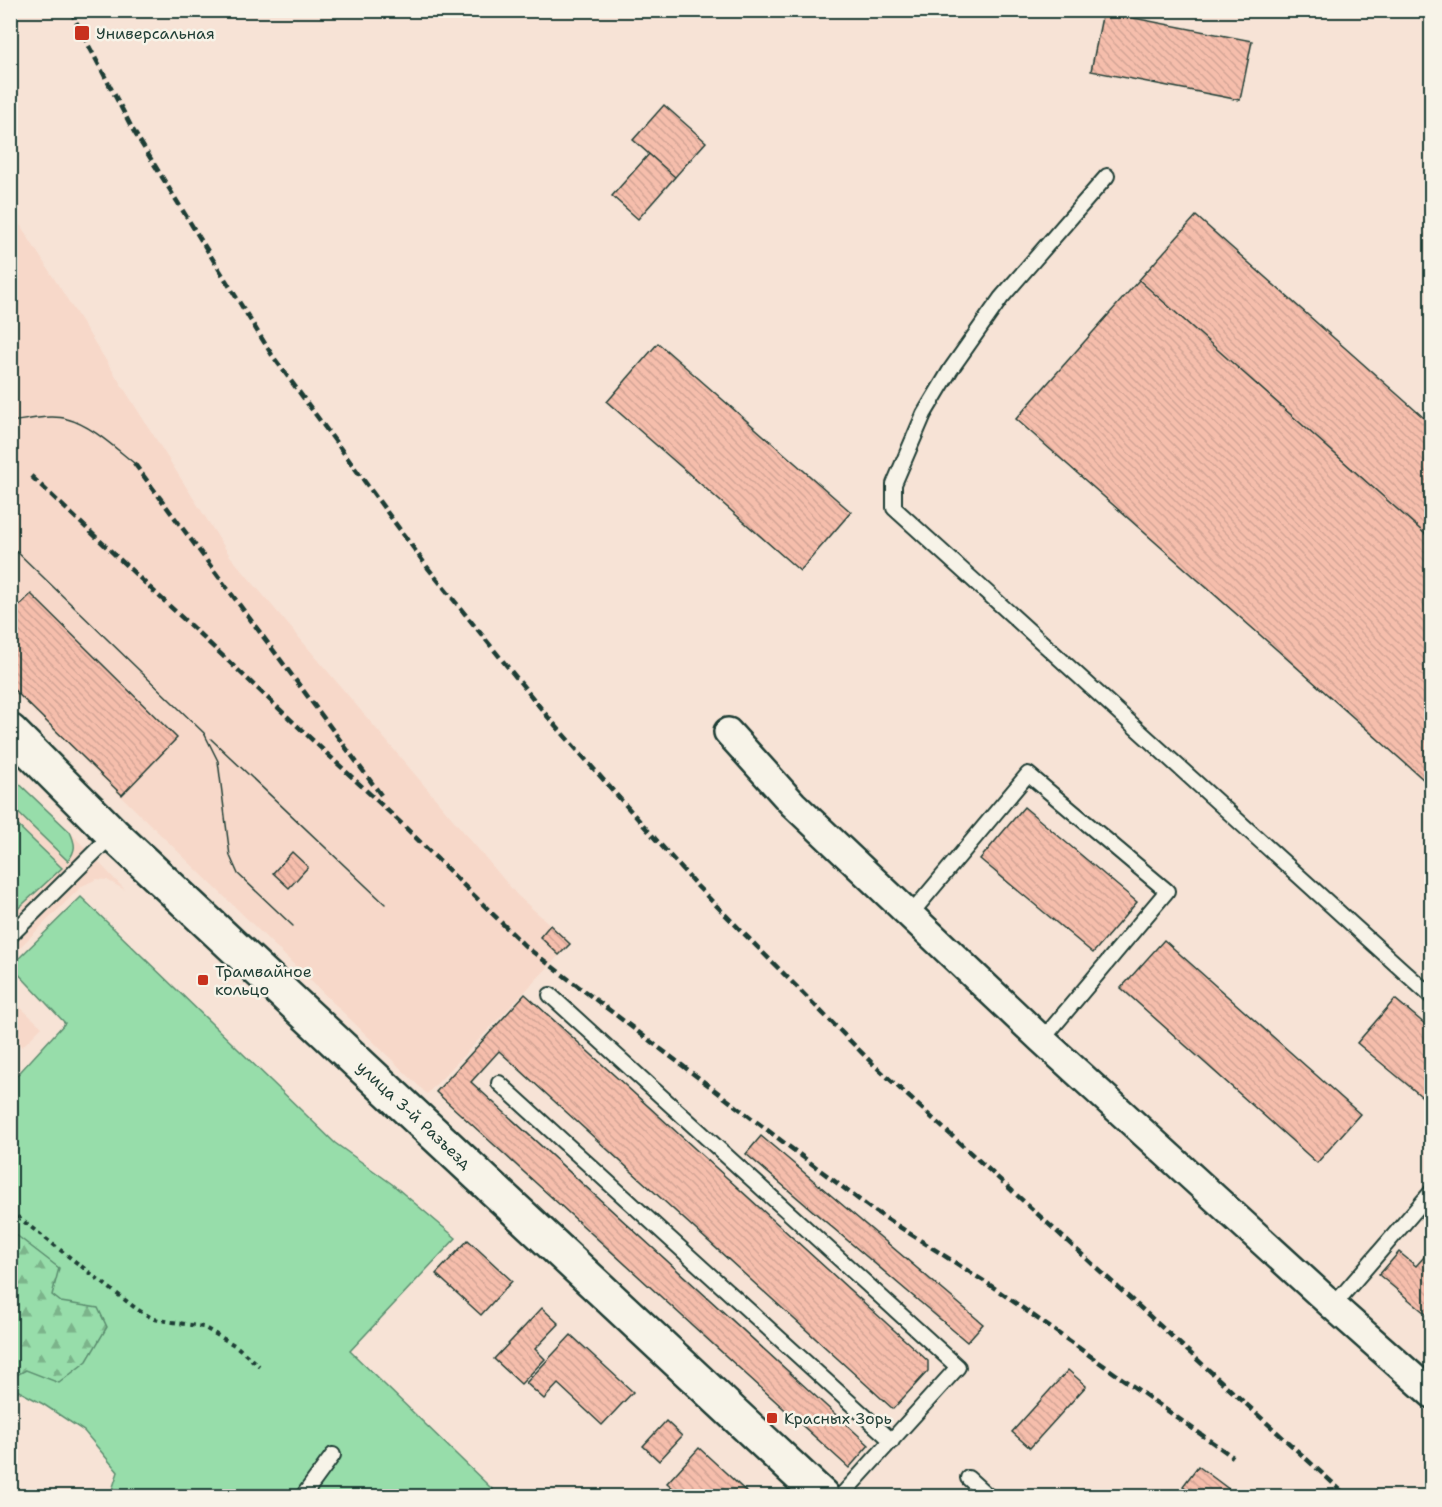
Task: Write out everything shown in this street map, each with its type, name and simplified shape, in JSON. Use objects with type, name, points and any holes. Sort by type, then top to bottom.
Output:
[{"type":"main road","name":"улица 3-й Разъезд","points":[[13,738],[822,1497]]},
{"type":"street","points":[[728,732],[793,804],[1042,1040],[1431,1394]]},
{"type":"lane","points":[[1107,176],[1001,298],[951,369],[924,414],[894,484],[894,508],[1431,997]]},
{"type":"lane","points":[[910,915],[1028,774],[1167,891],[1042,1040]]},
{"type":"lane","points":[[10,936],[113,834]]},
{"type":"lane","points":[[550,995],[958,1367],[841,1497]]},
{"type":"lane","points":[[499,1083],[892,1441]]},
{"type":"lane","points":[[1332,1306],[1431,1191]]},
{"type":"lane","points":[[303,1497],[333,1455]]},
{"type":"lane","points":[[968,1478],[988,1497]]},
{"type":"path","points":[[10,1211],[138,1310],[154,1318],[203,1328],[236,1346],[259,1366]]},
{"type":"shaded area","points":[[10,209],[230,556],[517,895],[571,943],[427,1094],[11,689]]},
{"type":"shaded area","points":[[11,775],[125,890],[107,880],[97,879],[82,886],[11,956]]},
{"type":"shaded area","points":[[10,998],[42,1027],[22,1047],[11,1036]]},
{"type":"green space","points":[[11,776],[70,832],[74,847],[73,854],[68,861],[11,806]]},
{"type":"green space","points":[[11,819],[62,868],[11,915]]},
{"type":"green space","points":[[81,897],[335,1143],[392,1184],[456,1238],[350,1351],[493,1490],[487,1496],[110,1496],[118,1472],[84,1431],[43,1404],[11,1387],[10,1083],[65,1023],[11,966]]},
{"type":"green space","points":[[11,1231],[59,1268],[52,1295],[61,1302],[98,1308],[107,1327],[87,1361],[59,1383],[26,1370],[11,1378]]},
{"type":"building","points":[[1103,12],[1252,41],[1240,100],[1091,71]]},
{"type":"building","points":[[664,105],[706,142],[675,177],[633,140]]},
{"type":"building","points":[[649,154],[675,177],[638,219],[612,196]]},
{"type":"building","points":[[1196,216],[1432,425],[1432,540],[1139,280]]},
{"type":"building","points":[[1139,280],[1432,540],[1432,787],[1016,419]]},
{"type":"building","points":[[658,343],[851,512],[800,571],[607,402]]},
{"type":"building","points":[[31,594],[177,738],[122,795],[10,686],[10,615]]},
{"type":"building","points":[[1024,807],[1137,902],[1093,953],[980,859]]},
{"type":"building","points":[[292,852],[308,867],[289,888],[273,873]]},
{"type":"building","points":[[550,925],[570,944],[559,955],[540,937]]},
{"type":"building","points":[[1164,940],[1360,1114],[1317,1163],[1121,988]]},
{"type":"building","points":[[525,994],[928,1361],[928,1371],[893,1409],[499,1051],[471,1082],[869,1445],[849,1468],[436,1092]]},
{"type":"building","points":[[1395,999],[1432,1030],[1432,1105],[1357,1043]]},
{"type":"building","points":[[761,1136],[983,1324],[967,1342],[746,1154]]},
{"type":"building","points":[[468,1240],[512,1281],[481,1315],[436,1274]]},
{"type":"building","points":[[1432,1248],[1432,1319],[1379,1275],[1399,1252],[1416,1266]]},
{"type":"building","points":[[542,1308],[559,1324],[535,1349],[545,1359],[521,1384],[494,1359]]},
{"type":"building","points":[[571,1335],[633,1392],[602,1425],[558,1384],[544,1399],[526,1383]]},
{"type":"building","points":[[1068,1370],[1086,1386],[1030,1448],[1012,1432]]},
{"type":"building","points":[[666,1421],[682,1436],[659,1461],[643,1446]]},
{"type":"building","points":[[699,1448],[751,1496],[682,1496],[667,1483]]},
{"type":"building","points":[[1198,1466],[1238,1496],[1197,1496],[1183,1486]]},
{"type":"tram line","points":[[10,422],[47,417],[67,419],[85,426],[134,463]]},
{"type":"tram line","points":[[10,545],[204,733],[218,761],[230,856],[238,874],[293,926]]},
{"type":"tram line","points":[[211,739],[385,904]]},
{"type":"railway","points":[[70,10],[133,130],[272,355],[428,568],[548,717],[697,886],[873,1064],[1347,1496]]},
{"type":"railway","points":[[134,463],[381,795]]},
{"type":"railway","points":[[31,476],[402,824],[525,946],[870,1208],[990,1285],[1233,1457]]},
{"type":"place","name":"Универсальная","points":[[82,33]]},
{"type":"place","name":"Трамвайное кольцо","points":[[203,980]]},
{"type":"place","name":"Красных Зорь","points":[[772,1418]]}]
